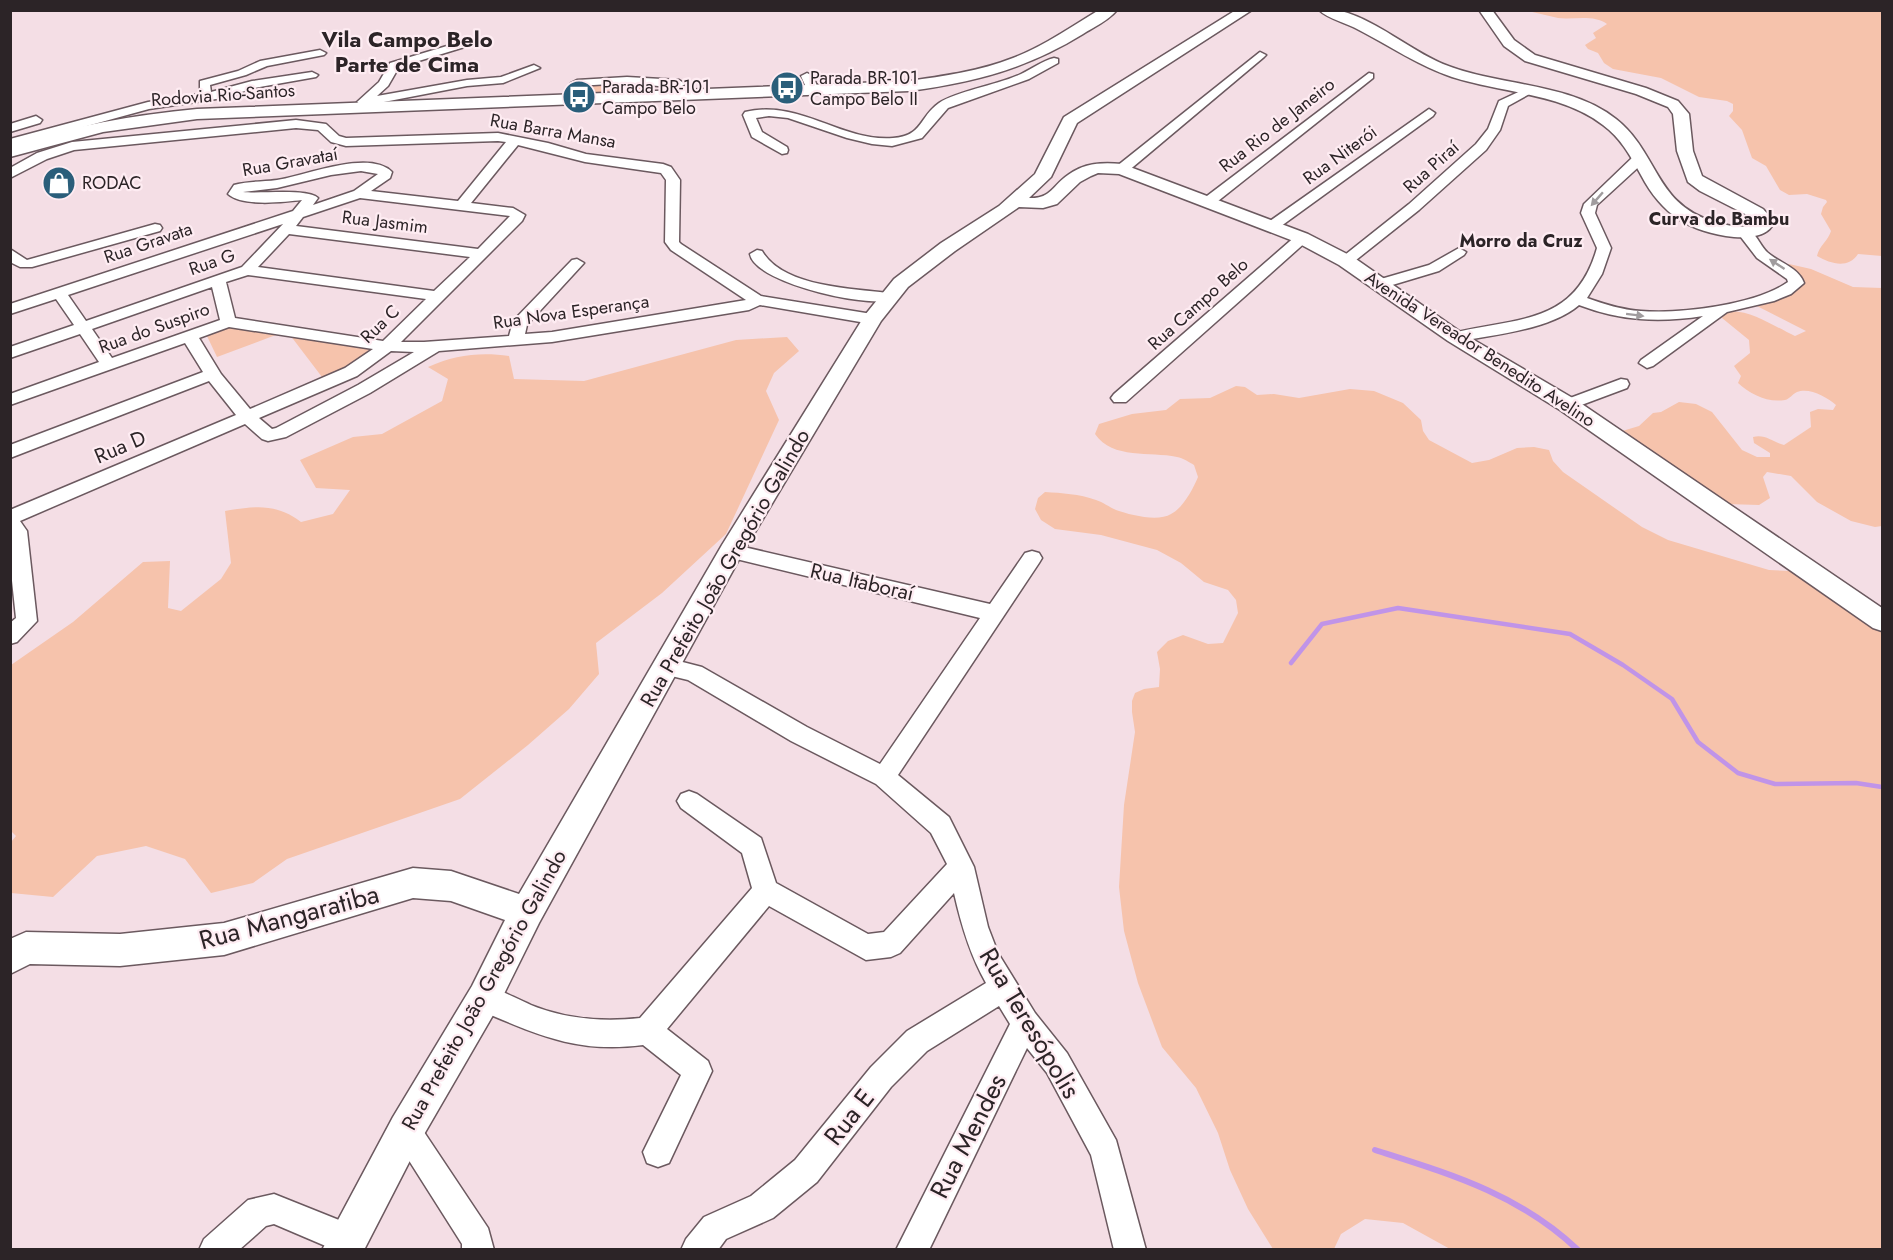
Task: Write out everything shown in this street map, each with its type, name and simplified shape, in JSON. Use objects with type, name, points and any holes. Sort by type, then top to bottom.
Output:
[{"type":"highway","name":"Rodovia Rio-Santos","points":[[12,149],[73,140],[154,118],[197,114],[360,105],[565,101],[807,86],[909,86],[962,79],[1000,68],[1033,55],[1110,10]]},
{"type":"main road","name":"Rua Prefeito João Gregório Galindo","points":[[345,1244],[406,1130],[484,998],[527,912],[731,551],[880,308],[901,283],[1016,201],[1048,168],[1070,120],[1246,10]]},
{"type":"main road","points":[[1325,10],[1373,30],[1409,54],[1440,68],[1570,102],[1601,116],[1612,123],[1640,159],[1660,196],[1670,207],[1715,229],[1744,232],[1756,231],[1763,226],[1763,219],[1750,208],[1706,187],[1694,178],[1685,151],[1681,114],[1673,104],[1530,58],[1509,43],[1485,10]]},
{"type":"main road","name":"Avenida Vereador Benedito Avelino","points":[[1016,201],[1042,204],[1055,198],[1086,171],[1101,168],[1122,169],[1302,238],[1346,261],[1455,337],[1568,405],[1882,621]]},
{"type":"main road","name":"Rua Mangaratiba","points":[[16,951],[120,950],[224,939],[413,884],[451,886],[527,912]]},
{"type":"street","points":[[360,105],[384,84],[394,64],[477,40]]},
{"type":"street","points":[[206,97],[204,83],[237,75],[264,63],[320,53]]},
{"type":"street","points":[[1122,169],[1260,55]]},
{"type":"street","points":[[782,150],[756,134],[748,118],[754,114],[786,114],[867,138],[907,139],[918,135],[934,112],[944,105],[1025,77],[1054,61]]},
{"type":"street","points":[[565,101],[588,67]]},
{"type":"street","points":[[360,105],[450,86],[503,80],[534,68]]},
{"type":"street","points":[[579,81],[604,79],[638,69]]},
{"type":"street","points":[[12,149],[148,106],[223,94],[252,85],[312,75]]},
{"type":"street","name":"Rua Rio de Janeiro","points":[[1208,202],[1369,76]]},
{"type":"street","points":[[579,81],[627,80],[679,84]]},
{"type":"street","points":[[786,114],[807,86]]},
{"type":"street","name":"Rua Piraí","points":[[1346,261],[1464,163],[1494,130],[1503,104],[1527,92]]},
{"type":"street","name":"Rua Niterói","points":[[1272,226],[1429,113]]},
{"type":"street","points":[[10,128],[36,120]]},
{"type":"street","name":"Rua Barra Mansa","points":[[10,174],[73,140],[296,124],[322,128],[335,139],[346,142],[475,137],[515,140],[585,158],[651,165],[666,170],[674,188],[672,242],[676,247],[757,300],[880,308]]},
{"type":"street","points":[[359,194],[461,207],[515,140]]},
{"type":"street","points":[[12,149],[42,156]]},
{"type":"street","points":[[1455,337],[1540,319],[1578,300],[1596,272],[1604,248],[1588,213],[1591,204],[1640,159]]},
{"type":"street","name":"Rua Gravataí","points":[[247,270],[286,229],[311,198],[305,196],[262,199],[235,194],[235,191],[246,186],[275,184],[332,170],[376,169],[385,172],[385,175],[359,194]]},
{"type":"street","name":"Rua Gravata","points":[[10,309],[60,294],[166,240],[297,214],[359,194]]},
{"type":"street","name":"Rua C","points":[[247,418],[351,372],[387,346],[515,221],[518,215],[513,212],[461,207]]},
{"type":"street","points":[[10,253],[20,263],[27,264],[166,240],[160,213]]},
{"type":"street","name":"Rua Jasmim","points":[[286,229],[480,254]]},
{"type":"street","points":[[1578,300],[1602,309],[1648,317],[1669,316],[1724,308],[1780,294],[1791,289],[1796,283],[1787,270],[1757,250],[1744,232]]},
{"type":"street","name":"Rua Campo Belo","points":[[1120,398],[1302,238]]},
{"type":"street","points":[[1379,284],[1434,268],[1459,252]]},
{"type":"street","points":[[757,254],[758,260],[767,269],[791,281],[880,308]]},
{"type":"street","points":[[516,340],[519,324],[577,263]]},
{"type":"street","name":"Rua G","points":[[10,353],[247,270],[436,296]]},
{"type":"street","points":[[218,280],[228,322]]},
{"type":"street","points":[[60,294],[109,365]]},
{"type":"street","name":"Rua Nova Esperança","points":[[387,346],[435,346],[552,337],[749,305],[757,300]]},
{"type":"street","points":[[1647,363],[1724,308]]},
{"type":"street","name":"Rua do Suspiro","points":[[10,400],[228,322],[387,346]]},
{"type":"street","points":[[189,335],[212,374],[247,418],[268,435],[280,433],[364,389],[435,346]]},
{"type":"street","points":[[10,452],[212,374]]},
{"type":"street","points":[[1568,405],[1621,384]]},
{"type":"street","name":"Rua D","points":[[10,520],[247,418]]},
{"type":"street","points":[[10,520],[17,531],[27,621],[10,636]]},
{"type":"street","name":"Rua Itaboraí","points":[[731,551],[993,613]]},
{"type":"street","points":[[884,777],[1032,558]]},
{"type":"street","name":"Rua Teresópolis","points":[[667,667],[694,673],[799,734],[884,777],[940,825],[961,867],[975,927],[988,961],[1025,1023],[1057,1063],[1105,1151],[1130,1250]]},
{"type":"street","points":[[689,801],[752,846],[762,871],[766,891],[866,947],[891,944],[961,867]]},
{"type":"street","points":[[484,998],[508,1006],[531,1019],[578,1032],[618,1036],[647,1031],[766,891]]},
{"type":"street","name":"Rua E","points":[[697,1250],[715,1228],[762,1207],[806,1171],[880,1077],[917,1041],[1004,988]]},
{"type":"street","name":"Rua Mendes","points":[[912,1250],[1025,1023]]},
{"type":"street","points":[[647,1031],[698,1071],[658,1152]]},
{"type":"street","points":[[406,1130],[477,1239],[478,1250]]},
{"type":"street","points":[[215,1250],[259,1211],[274,1209],[345,1244]]},
{"type":"shaded area","points":[[1528,11],[1882,11],[1882,256],[1858,254],[1849,262],[1839,264],[1817,256],[1831,231],[1821,214],[1826,200],[1807,194],[1789,195],[1780,190],[1766,166],[1752,158],[1742,130],[1729,116],[1733,111],[1733,104],[1699,97],[1661,78],[1613,69],[1604,63],[1598,53],[1588,49],[1585,45],[1596,38],[1593,33],[1607,24],[1602,21],[1590,18],[1558,18]]},
{"type":"shaded area","points":[[612,81],[651,84],[649,89],[611,89],[603,94],[573,93],[579,83]]},
{"type":"shaded area","points":[[1785,265],[1811,269],[1853,287],[1882,288],[1882,526],[1875,527],[1851,521],[1817,502],[1791,476],[1767,472],[1763,477],[1770,498],[1759,505],[1726,504],[1619,432],[1639,426],[1653,413],[1661,412],[1679,402],[1696,404],[1712,412],[1742,450],[1757,457],[1770,457],[1770,453],[1754,443],[1753,437],[1765,437],[1784,445],[1811,427],[1810,412],[1818,409],[1833,410],[1836,405],[1812,392],[1802,391],[1788,399],[1778,401],[1753,394],[1738,383],[1741,376],[1734,366],[1750,353],[1749,340],[1722,318],[1725,312],[1734,311],[1752,315],[1795,336],[1806,331],[1753,304],[1801,285]]},
{"type":"shaded area","points":[[237,325],[281,333],[217,357],[207,336]]},
{"type":"shaded area","points":[[290,335],[372,347],[350,367],[322,377]]},
{"type":"shaded area","points":[[787,337],[799,351],[774,373],[766,391],[779,420],[726,534],[662,593],[596,643],[599,674],[569,709],[460,799],[287,859],[253,883],[211,893],[185,859],[146,846],[97,856],[53,897],[11,893],[11,842],[16,836],[10,830],[11,665],[73,622],[143,562],[170,561],[168,608],[181,611],[221,579],[231,563],[225,511],[246,508],[274,509],[301,522],[333,514],[350,490],[316,488],[300,460],[353,437],[382,434],[442,401],[448,379],[428,367],[438,363],[468,355],[509,356],[514,379],[584,381],[736,340]]},
{"type":"shaded area","points":[[1236,386],[1245,387],[1257,395],[1274,394],[1299,398],[1350,389],[1374,391],[1403,403],[1421,420],[1423,431],[1429,440],[1472,463],[1489,460],[1517,448],[1534,447],[1549,450],[1553,461],[1563,472],[1642,527],[1668,540],[1769,570],[1812,572],[1882,621],[1882,1249],[1450,1249],[1403,1223],[1365,1219],[1341,1234],[1334,1249],[1273,1249],[1248,1209],[1230,1170],[1218,1133],[1196,1088],[1162,1047],[1138,983],[1124,931],[1119,887],[1124,805],[1135,732],[1132,701],[1135,693],[1159,687],[1160,669],[1157,652],[1168,641],[1183,635],[1208,644],[1223,643],[1238,613],[1236,600],[1228,590],[1204,582],[1181,563],[1157,550],[1101,535],[1055,529],[1041,520],[1035,509],[1038,498],[1045,492],[1090,498],[1136,516],[1152,518],[1171,514],[1183,503],[1196,482],[1198,477],[1194,465],[1177,457],[1133,453],[1112,448],[1095,434],[1099,424],[1132,414],[1166,410],[1180,399],[1210,398]]},
{"type":"waterway","points":[[1291,663],[1322,624],[1398,608],[1570,634],[1623,665],[1672,699],[1698,742],[1738,773],[1775,784],[1856,783],[1882,787]]},
{"type":"waterway","points":[[1375,1150],[1457,1177],[1508,1200],[1532,1214],[1578,1250]]},
{"type":"place","name":"Parada BR-101 Campo Belo II","points":[[787,88]]},
{"type":"place","name":"Parada BR-101 Campo Belo","points":[[579,97]]},
{"type":"place","name":"RODAC","points":[[59,183]]},
{"type":"district","name":"Vila Campo Belo Parte de Cima","points":[[407,52]]},
{"type":"district","name":"Curva do Bambu","points":[[1719,219]]},
{"type":"district","name":"Morro da Cruz","points":[[1521,241]]}]
